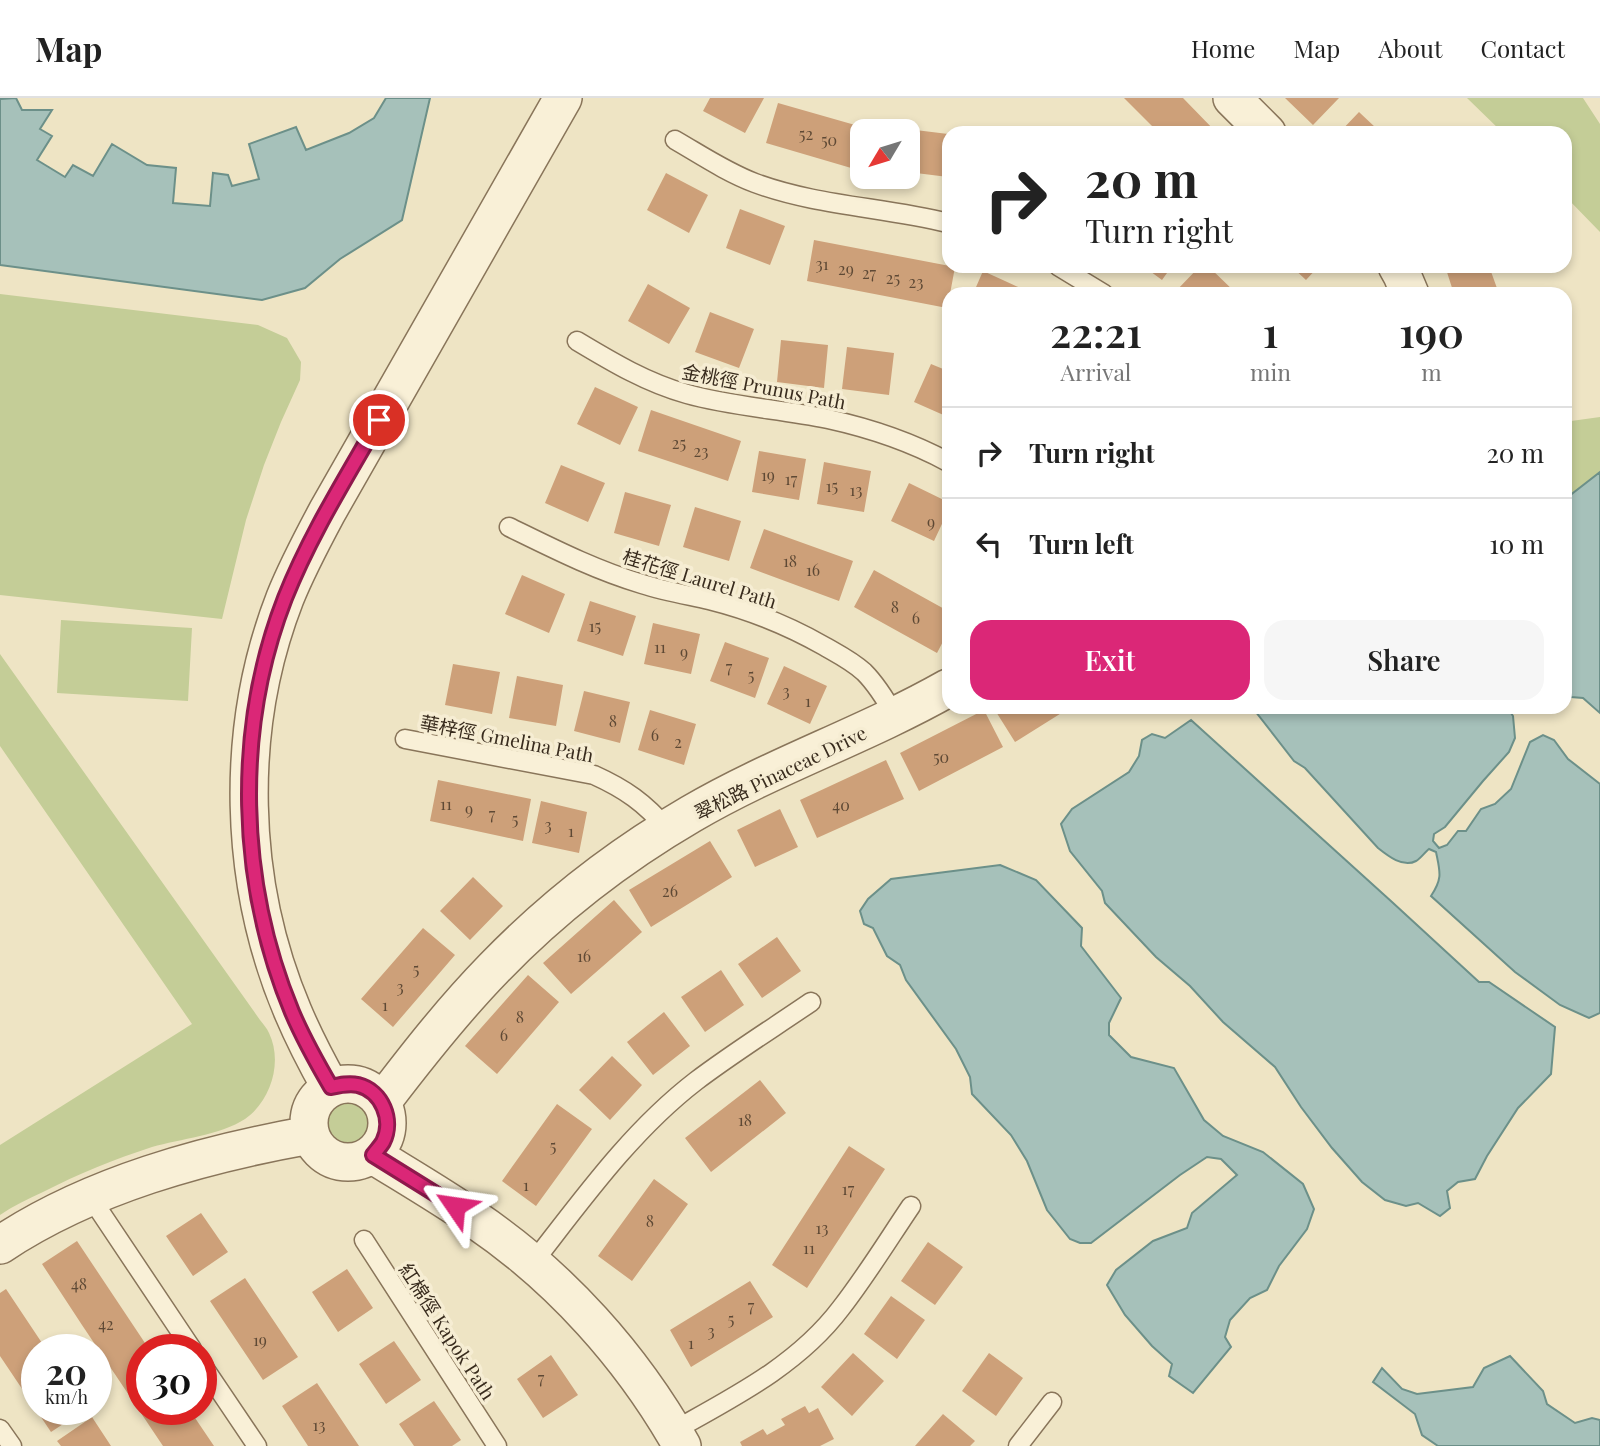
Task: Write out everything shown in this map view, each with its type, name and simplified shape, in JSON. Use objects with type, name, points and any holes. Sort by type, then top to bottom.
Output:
[{"type":"street","points":[[331,1087],[292,1011],[265,931],[256,884],[250,835],[249,787],[259,691],[270,644],[304,554],[563,98]]},
{"type":"street","points":[[1232,98],[1260,126]]},
{"type":"street","name":"翠松路 Pinaceae Drive","points":[[382,1102],[452,1014],[503,959],[539,924],[587,884],[667,829],[746,785],[895,716],[942,691]]},
{"type":"street","points":[[359,1085],[382,1102],[387,1116],[387,1130],[382,1144],[373,1155],[359,1162],[344,1163],[329,1158],[317,1149],[310,1135],[308,1121],[312,1107],[319,1095],[331,1087],[359,1085]]},
{"type":"street","points":[[0,1245],[22,1231],[91,1198],[160,1171],[259,1144],[310,1135]]},
{"type":"street","points":[[373,1155],[477,1221],[560,1288],[632,1370],[678,1438]]},
{"type":"lane","points":[[675,140],[725,170],[783,192],[814,200],[942,222]]},
{"type":"lane","points":[[1070,273],[1092,287]]},
{"type":"lane","name":"金桃徑 Prunus Path","points":[[577,341],[627,371],[685,394],[828,419],[903,442],[942,459]]},
{"type":"lane","name":"桂花徑 Laurel Path","points":[[509,527],[607,572],[641,584],[743,611],[814,640],[864,672],[895,716]]},
{"type":"lane","name":"華梓徑 Gmelina Path","points":[[405,739],[594,775],[628,792],[643,803],[667,829]]},
{"type":"lane","points":[[532,1264],[596,1181],[659,1114],[696,1082],[811,1002]]},
{"type":"lane","points":[[91,1198],[182,1334]]},
{"type":"lane","points":[[678,1438],[770,1375],[818,1334],[841,1310],[911,1206]]},
{"type":"lane","name":"紅棉徑 Kapok Path","points":[[364,1240],[497,1446]]},
{"type":"lane","points":[[217,1387],[257,1446]]},
{"type":"lane","points":[[1018,1446],[1052,1402]]},
{"type":"lane","points":[[0,1429],[12,1446]]},
{"type":"green space","points":[[1467,98],[1583,98],[1600,124],[1600,232],[1572,203],[1572,126],[1496,126]]},
{"type":"green space","points":[[0,294],[258,325],[287,338],[301,362],[300,380],[264,465],[246,520],[222,619],[0,595]]},
{"type":"green space","points":[[1600,417],[1600,492],[1572,504],[1572,421]]},
{"type":"green space","points":[[61,620],[192,628],[188,701],[57,693]]},
{"type":"green space","points":[[0,654],[266,1028],[275,1056],[268,1092],[245,1119],[212,1133],[152,1147],[110,1162],[56,1185],[0,1215],[0,1145],[192,1024],[0,746]]},
{"type":"green space","points":[[347,1101],[363,1107],[369,1123],[363,1139],[347,1145],[331,1139],[325,1123],[331,1107]]},
{"type":"water","points":[[0,98],[16,98],[22,110],[52,110],[40,129],[52,136],[37,160],[65,177],[73,165],[93,176],[112,144],[147,165],[176,168],[173,203],[210,206],[213,173],[228,175],[232,186],[259,179],[249,144],[296,127],[306,150],[349,133],[374,118],[386,98],[430,98],[402,220],[340,259],[305,288],[262,300],[0,265]]},
{"type":"water","points":[[1600,472],[1600,713],[1583,698],[1572,697],[1572,494]]},
{"type":"water","points":[[1257,714],[1512,714],[1515,738],[1509,752],[1445,827],[1434,834],[1433,841],[1439,848],[1447,845],[1458,831],[1466,831],[1481,809],[1495,804],[1511,789],[1530,742],[1543,735],[1554,740],[1568,759],[1600,784],[1600,1013],[1589,1018],[1560,1005],[1515,972],[1431,896],[1440,875],[1436,852],[1429,849],[1411,863],[1396,860],[1378,848],[1305,768],[1294,761]]},
{"type":"water","points":[[1191,720],[1479,982],[1489,982],[1555,1027],[1551,1074],[1518,1108],[1475,1179],[1458,1182],[1447,1191],[1450,1208],[1440,1216],[1418,1203],[1406,1206],[1385,1200],[1362,1182],[1332,1148],[1275,1067],[1223,1022],[1190,986],[1156,957],[1105,903],[1102,891],[1070,851],[1061,824],[1072,809],[1129,772],[1139,756],[1142,740],[1152,734],[1165,738]]},
{"type":"water","points":[[1000,865],[1036,880],[1082,928],[1081,946],[1121,998],[1109,1023],[1109,1035],[1131,1057],[1174,1068],[1204,1120],[1223,1136],[1263,1152],[1303,1184],[1314,1209],[1307,1229],[1279,1266],[1267,1290],[1250,1298],[1230,1320],[1225,1337],[1231,1347],[1193,1393],[1169,1376],[1172,1364],[1125,1315],[1107,1285],[1116,1270],[1153,1241],[1187,1228],[1192,1213],[1237,1175],[1221,1159],[1207,1157],[1091,1243],[1070,1239],[1047,1210],[1027,1161],[1011,1135],[972,1094],[970,1077],[956,1049],[906,980],[900,965],[887,956],[873,928],[864,924],[860,911],[868,899],[891,879]]},
{"type":"water","points":[[1510,1356],[1543,1391],[1547,1404],[1575,1423],[1592,1418],[1600,1420],[1600,1446],[1438,1446],[1422,1435],[1415,1414],[1373,1382],[1382,1368],[1402,1389],[1417,1394],[1473,1387],[1484,1368]]},
{"type":"building","points":[[710,98],[764,98],[745,133],[703,111]]},
{"type":"building","points":[[1124,98],[1183,98],[1210,126],[1152,126]]},
{"type":"building","points":[[1285,98],[1339,98],[1313,125]]},
{"type":"building","points":[[778,103],[850,124],[850,168],[766,143]]},
{"type":"building","points":[[1359,112],[1374,126],[1346,126]]},
{"type":"building","points":[[920,131],[942,133],[942,176],[920,174]]},
{"type":"building","points":[[666,173],[708,195],[689,233],[647,210]]},
{"type":"building","points":[[740,209],[785,226],[770,265],[726,248]]},
{"type":"building","points":[[814,240],[942,265],[942,273],[954,273],[951,287],[942,287],[942,307],[807,281]]},
{"type":"building","points":[[982,273],[987,273],[1018,287],[976,287]]},
{"type":"building","points":[[1152,273],[1167,273],[1162,280]]},
{"type":"building","points":[[1193,273],[1215,273],[1230,287],[1180,287]]},
{"type":"building","points":[[1298,273],[1312,273],[1306,280]]},
{"type":"building","points":[[1447,273],[1492,273],[1497,287],[1452,287]]},
{"type":"building","points":[[648,284],[690,308],[669,344],[628,321]]},
{"type":"building","points":[[710,312],[754,329],[739,368],[695,352]]},
{"type":"building","points":[[781,340],[828,345],[824,388],[777,382]]},
{"type":"building","points":[[847,347],[894,353],[889,395],[842,389]]},
{"type":"building","points":[[931,364],[942,369],[942,414],[914,402]]},
{"type":"building","points":[[595,387],[638,407],[620,445],[577,424]]},
{"type":"building","points":[[651,410],[741,441],[728,481],[638,451]]},
{"type":"building","points":[[759,451],[806,459],[799,500],[752,492]]},
{"type":"building","points":[[824,462],[871,471],[864,512],[817,504]]},
{"type":"building","points":[[561,465],[605,483],[588,522],[545,503]]},
{"type":"building","points":[[909,483],[942,499],[942,524],[934,541],[891,521]]},
{"type":"building","points":[[625,492],[671,505],[659,546],[614,533]]},
{"type":"building","points":[[695,507],[741,521],[729,561],[683,547]]},
{"type":"building","points":[[764,529],[853,561],[839,601],[750,568]]},
{"type":"building","points":[[874,570],[942,608],[942,643],[937,653],[854,607]]},
{"type":"building","points":[[522,575],[565,594],[549,633],[505,614]]},
{"type":"building","points":[[590,601],[636,616],[623,656],[577,641]]},
{"type":"building","points":[[653,623],[700,634],[691,674],[644,664]]},
{"type":"building","points":[[725,642],[769,658],[755,698],[710,681]]},
{"type":"building","points":[[453,664],[500,672],[492,714],[445,705]]},
{"type":"building","points":[[784,666],[827,686],[810,724],[767,704]]},
{"type":"building","points":[[517,676],[563,685],[556,726],[509,718]]},
{"type":"building","points":[[584,691],[630,702],[620,743],[574,731]]},
{"type":"building","points":[[650,710],[696,724],[684,765],[638,750]]},
{"type":"building","points":[[976,714],[986,714],[1003,747],[919,791],[900,753]]},
{"type":"building","points":[[997,714],[1060,714],[1015,742]]},
{"type":"building","points":[[886,760],[904,799],[817,838],[800,800]]},
{"type":"building","points":[[438,780],[531,799],[523,841],[430,821]]},
{"type":"building","points":[[541,801],[587,812],[579,853],[532,843]]},
{"type":"building","points":[[780,809],[798,847],[755,867],[737,830]]},
{"type":"building","points":[[710,841],[732,877],[651,927],[629,890]]},
{"type":"building","points":[[473,877],[503,906],[470,940],[440,911]]},
{"type":"building","points":[[614,900],[642,932],[571,994],[543,963]]},
{"type":"building","points":[[423,928],[455,955],[393,1027],[361,999]]},
{"type":"building","points":[[777,937],[801,971],[762,998],[738,964]]},
{"type":"building","points":[[721,970],[744,1005],[705,1032],[681,997]]},
{"type":"building","points":[[528,975],[559,1002],[497,1074],[465,1046]]},
{"type":"building","points":[[664,1012],[690,1046],[653,1075],[627,1042]]},
{"type":"building","points":[[612,1056],[642,1085],[610,1120],[579,1090]]},
{"type":"building","points":[[760,1080],[786,1113],[711,1172],[685,1138]]},
{"type":"building","points":[[557,1104],[592,1129],[536,1206],[502,1181]]},
{"type":"building","points":[[849,1146],[885,1169],[807,1288],[772,1265]]},
{"type":"building","points":[[654,1179],[688,1204],[632,1281],[598,1256]]},
{"type":"building","points":[[201,1213],[228,1252],[193,1276],[166,1236]]},
{"type":"building","points":[[77,1241],[139,1334],[126,1334],[126,1391],[112,1370],[112,1334],[88,1334],[42,1264]]},
{"type":"building","points":[[928,1242],[963,1267],[935,1305],[901,1281]]},
{"type":"building","points":[[347,1269],[373,1308],[338,1332],[312,1292]]},
{"type":"building","points":[[245,1278],[298,1357],[263,1380],[210,1301]]},
{"type":"building","points":[[750,1281],[773,1317],[691,1367],[670,1330]]},
{"type":"building","points":[[6,1289],[36,1334],[21,1334],[21,1387],[0,1356],[0,1293]]},
{"type":"building","points":[[891,1296],[925,1320],[897,1359],[864,1334]]},
{"type":"building","points":[[394,1341],[421,1380],[386,1404],[359,1364]]},
{"type":"building","points":[[853,1353],[884,1381],[852,1416],[821,1387]]},
{"type":"building","points":[[989,1353],[1023,1378],[996,1416],[962,1391]]},
{"type":"building","points":[[551,1355],[578,1395],[543,1418],[517,1379]]},
{"type":"building","points":[[317,1383],[359,1446],[308,1446],[282,1406]]},
{"type":"building","points":[[434,1401],[461,1440],[452,1446],[414,1446],[399,1424]]},
{"type":"building","points":[[805,1406],[809,1413],[818,1408],[834,1439],[820,1446],[742,1446],[740,1442],[763,1429],[767,1435],[785,1425],[781,1419]]},
{"type":"building","points":[[943,1414],[975,1441],[970,1446],[915,1446]]},
{"type":"building","points":[[46,1425],[62,1425],[51,1432]]},
{"type":"building","points":[[80,1425],[97,1425],[111,1446],[61,1446],[57,1441]]},
{"type":"building","points":[[149,1425],[200,1425],[214,1446],[163,1446]]},
{"type":"route","points":[[379,420],[304,554],[285,598],[270,644],[252,739],[250,835],[265,931],[292,1011],[320,1069],[331,1087],[359,1085],[382,1102],[387,1116],[387,1130],[382,1144],[373,1155],[455,1206]]}]
